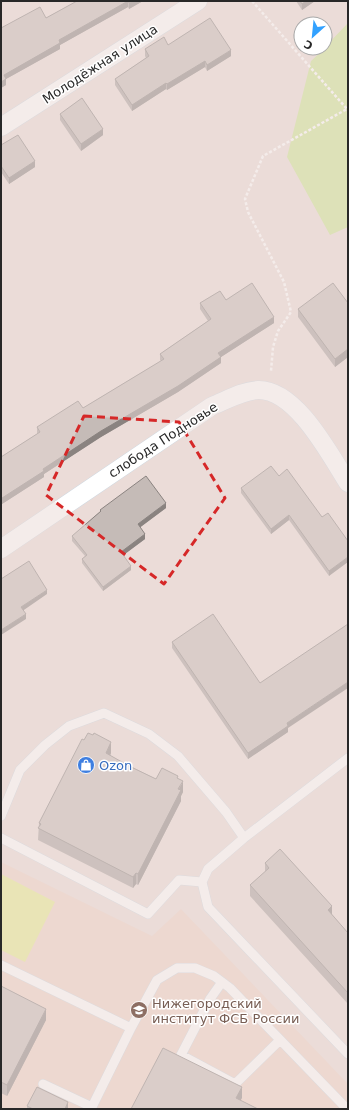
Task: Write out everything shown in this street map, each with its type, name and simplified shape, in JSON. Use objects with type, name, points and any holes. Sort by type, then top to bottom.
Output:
[{"type":"street","name":"Молодёжная улица","points":[[1,127],[198,1]]},
{"type":"street","name":"слобода Подновье","points":[[1,549],[212,406],[241,393],[258,390],[269,391]]},
{"type":"street","points":[[269,391],[283,398],[296,408],[313,429],[348,483]]},
{"type":"lane","points":[[1,816],[20,770],[45,745],[69,726],[104,713],[149,734],[178,756],[226,812],[244,838]]},
{"type":"lane","points":[[347,760],[244,838],[208,869],[202,882],[208,907],[348,1054]]},
{"type":"lane","points":[[1,838],[148,914],[179,880],[202,882]]},
{"type":"lane","points":[[1,965],[131,1028]]},
{"type":"lane","points":[[43,1084],[91,1108],[157,980],[178,968],[195,968],[214,976],[230,988],[347,1109]]},
{"type":"lane","points":[[222,982],[210,999],[181,1055],[235,1084],[280,1040]]},
{"type":"path","points":[[252,1],[347,109],[262,156],[245,199],[248,212],[284,282],[291,312],[278,331],[273,347],[269,391]]},
{"type":"highlighted area","points":[[84,416],[179,422],[225,498],[164,584],[46,495]]},
{"type":"shaded area","name":"Нижегородский институт ФСБ России","points":[[1,862],[152,936],[181,909],[348,1084],[348,1109],[1,1109]]},
{"type":"green space","points":[[348,23],[348,227],[330,235],[287,157],[311,61],[316,56],[333,56],[333,39]]},
{"type":"green space","points":[[1,874],[55,902],[25,962],[1,950]]},
{"type":"building","points":[[77,1],[128,1],[59,40],[60,43],[4,75],[6,79],[1,82],[1,28],[40,7],[46,18]]},
{"type":"building","points":[[210,18],[231,50],[207,65],[205,61],[167,84],[166,83],[132,105],[115,79],[149,56],[145,49],[164,37],[168,45]]},
{"type":"building","points":[[82,98],[103,129],[81,144],[60,114]]},
{"type":"building","points":[[18,135],[35,161],[9,178],[1,166],[1,145]]},
{"type":"building","points":[[252,283],[274,317],[218,353],[221,357],[178,386],[101,431],[43,469],[44,471],[2,498],[1,497],[1,457],[40,432],[37,427],[78,401],[83,408],[164,359],[160,354],[211,319],[200,303],[220,291],[226,300]]},
{"type":"building","points":[[333,283],[348,303],[348,349],[335,359],[298,309]]},
{"type":"building","points":[[271,466],[279,476],[287,469],[322,517],[328,513],[348,541],[348,557],[329,571],[289,515],[271,529],[241,488]]},
{"type":"building","points":[[146,476],[166,503],[138,524],[145,534],[121,552],[131,566],[103,587],[82,559],[87,555],[72,536],[101,511],[100,510]]},
{"type":"building","points":[[29,561],[47,590],[21,607],[26,614],[1,630],[1,579]]},
{"type":"building","points":[[213,614],[260,683],[348,624],[348,682],[287,723],[288,726],[248,753],[172,642]]},
{"type":"building","points":[[88,733],[93,735],[94,733],[111,742],[106,753],[129,766],[156,779],[162,768],[178,776],[177,778],[183,781],[178,789],[181,790],[138,874],[136,873],[133,877],[38,828],[41,824],[39,823],[82,739],[84,740]]},
{"type":"building","points":[[280,849],[332,906],[328,910],[348,933],[348,993],[250,885],[269,868],[265,863]]},
{"type":"building","points":[[1,986],[46,1009],[7,1085],[1,1082]]},
{"type":"building","points":[[163,1048],[242,1087],[236,1098],[258,1109],[131,1109]]},
{"type":"building","points":[[37,1087],[68,1102],[65,1109],[33,1109],[27,1106]]},
{"type":"place","name":"Ozon","points":[[86,765]]},
{"type":"place","name":"Нижегородский институт ФСБ России","points":[[139,1010]]}]
